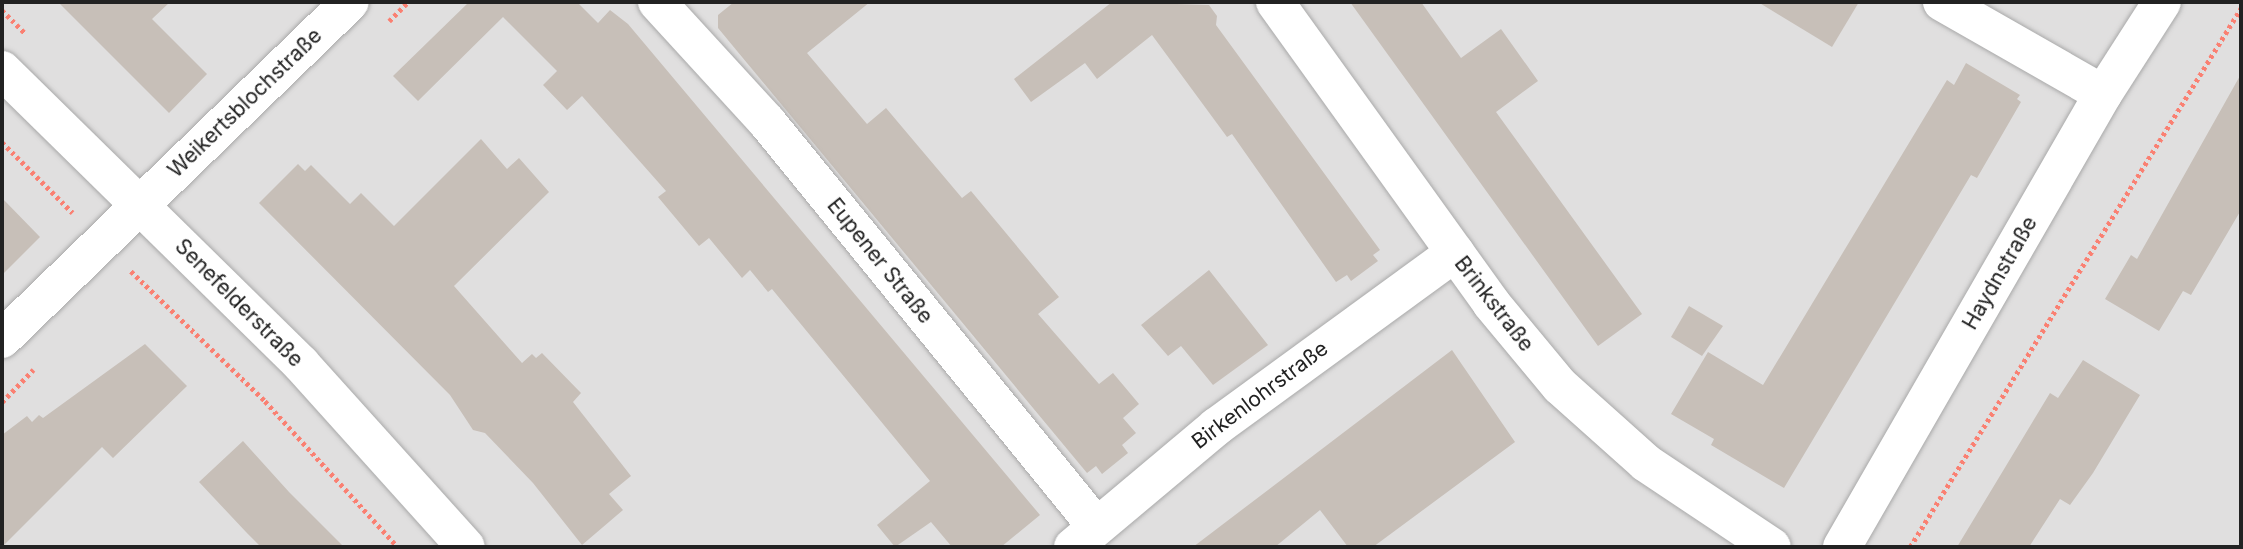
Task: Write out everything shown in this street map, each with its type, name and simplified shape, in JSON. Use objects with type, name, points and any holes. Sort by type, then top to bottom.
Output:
[{"type":"street","name":"Weikertsblochstraße","points":[[2,339],[350,2]]},
{"type":"street","name":"Eupener Straße","points":[[657,2],[767,122],[1085,537]]},
{"type":"street","name":"Brinkstraße","points":[[1275,2],[1455,253],[1525,345],[1603,428],[1695,499],[1772,547]]},
{"type":"street","points":[[1942,2],[2103,94]]},
{"type":"street","name":"Haydnstraße","points":[[1842,547],[2103,94],[2162,2]]},
{"type":"street","name":"Senefelderstraße","points":[[2,70],[141,204],[300,364],[466,547]]},
{"type":"street","name":"Birkenlohrstraße","points":[[1085,537],[1216,427],[1455,253]]},
{"type":"path","points":[[1910,547],[2241,8]]},
{"type":"path","points":[[2,142],[265,401],[398,547]]},
{"type":"shaded area","points":[[2,2],[2241,2],[2241,547],[2,547]]},
{"type":"building","points":[[58,2],[170,2],[152,19],[207,74],[169,113]]},
{"type":"building","points":[[469,2],[577,2],[598,23],[610,10],[628,24],[1040,515],[1001,547],[952,547],[931,522],[895,547],[877,525],[930,481],[772,289],[768,292],[750,270],[742,278],[709,238],[699,246],[658,197],[666,191],[582,96],[567,110],[543,85],[557,71],[503,17],[418,101],[393,76]]},
{"type":"building","points":[[734,2],[870,2],[807,53],[867,124],[886,108],[962,198],[971,191],[1059,297],[1038,314],[1099,384],[1113,373],[1139,404],[1123,418],[1136,433],[1122,445],[1128,453],[1102,474],[1096,466],[1087,473],[718,28],[718,15]]},
{"type":"building","points":[[1112,2],[1209,5],[1217,16],[1216,25],[1380,250],[1373,255],[1378,261],[1351,281],[1347,275],[1336,282],[1232,134],[1227,137],[1152,35],[1097,79],[1085,63],[1031,102],[1014,79]]},
{"type":"building","points":[[1350,2],[1421,2],[1461,58],[1501,29],[1538,81],[1496,112],[1642,314],[1598,346]]},
{"type":"building","points":[[1758,2],[1859,2],[1832,47]]},
{"type":"building","points":[[1966,63],[2020,95],[2017,99],[2021,102],[1977,178],[1971,175],[1784,488],[1711,445],[1714,439],[1671,414],[1708,352],[1763,385],[1947,80],[1954,85]]},
{"type":"building","points":[[2241,74],[2241,210],[2191,295],[2183,291],[2159,331],[2105,299],[2131,255],[2137,259]]},
{"type":"building","points":[[481,139],[507,169],[519,158],[549,192],[454,286],[522,363],[532,354],[536,358],[542,353],[581,393],[573,402],[631,476],[609,494],[623,510],[582,545],[533,483],[485,433],[473,430],[450,395],[259,203],[298,164],[305,171],[311,165],[350,204],[361,193],[394,226]]},
{"type":"building","points":[[2,198],[40,237],[2,275]]},
{"type":"building","points":[[1209,270],[1268,345],[1213,385],[1181,346],[1168,356],[1141,325]]},
{"type":"building","points":[[1689,306],[1723,326],[1702,356],[1671,337]]},
{"type":"building","points":[[145,344],[187,386],[113,458],[102,447],[2,547],[2,435],[27,416],[32,422],[39,415],[43,418]]},
{"type":"building","points":[[1452,350],[1515,442],[1373,547],[1348,547],[1320,510],[1275,547],[1193,547]]},
{"type":"building","points":[[2083,360],[2140,395],[2093,473],[2070,505],[2060,499],[2029,547],[1957,547],[2050,393],[2058,398]]},
{"type":"building","points":[[243,441],[344,547],[261,547],[246,532],[199,482]]}]
